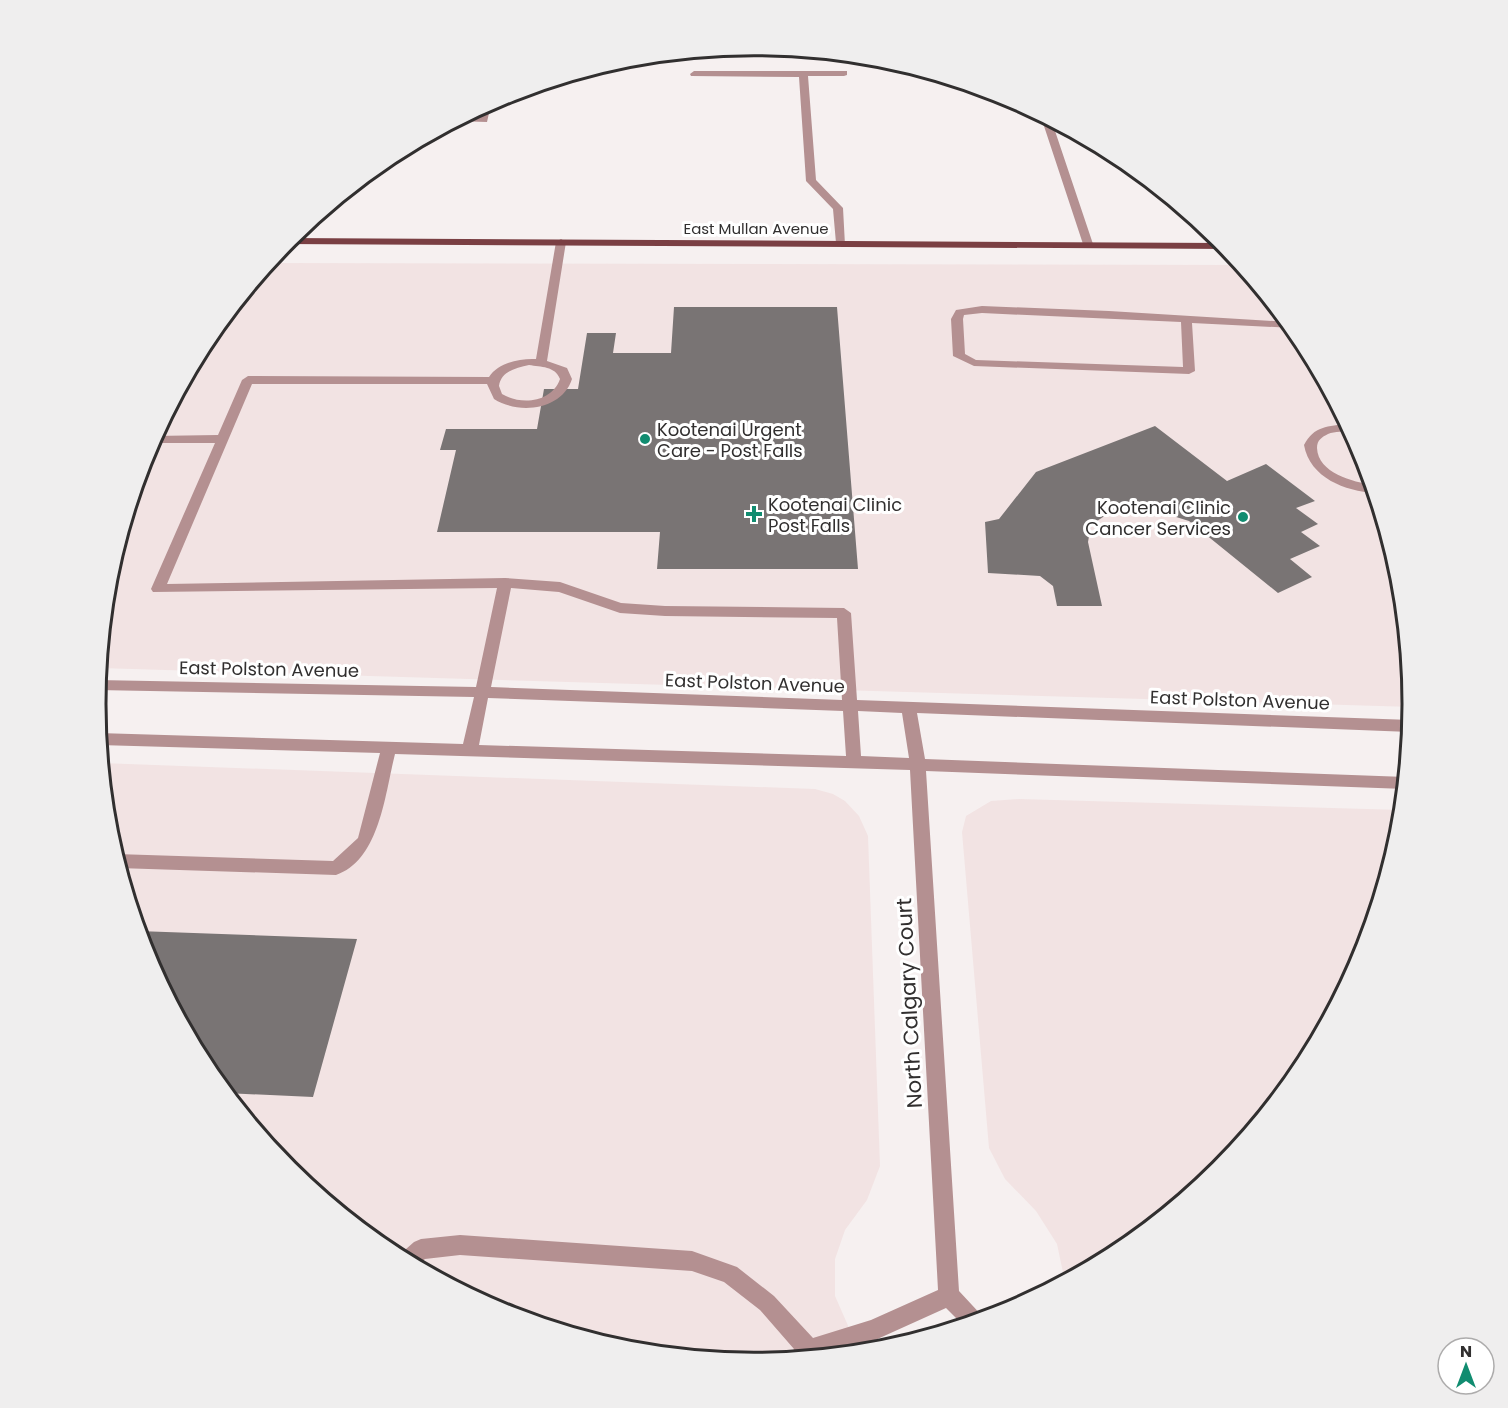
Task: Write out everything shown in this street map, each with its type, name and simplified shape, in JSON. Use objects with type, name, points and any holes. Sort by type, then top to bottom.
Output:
[{"type":"main road","name":"East Mullan Avenue","points":[[299,241],[1214,246]]},
{"type":"street","points":[[694,74],[844,73]]},
{"type":"street","points":[[803,74],[811,182],[838,208],[841,243]]},
{"type":"street","points":[[473,120],[484,120],[486,114]]},
{"type":"street","points":[[1049,126],[1088,244]]},
{"type":"street","points":[[541,362],[561,242]]},
{"type":"street","points":[[1186,320],[1189,371],[974,363],[959,356],[957,319],[960,312],[976,310],[1068,312],[1279,324]]},
{"type":"street","points":[[541,362],[560,369],[566,375],[567,382],[564,389],[549,400],[525,405],[513,403],[496,394],[493,388],[494,381],[506,368],[523,363],[541,362]]},
{"type":"street","points":[[494,381],[248,381],[158,589],[505,583],[560,587],[620,608],[665,611],[844,613],[854,762]]},
{"type":"street","points":[[1341,429],[1329,430],[1318,435],[1311,442],[1309,451],[1313,461],[1334,479],[1365,488]]},
{"type":"street","points":[[162,440],[223,439]]},
{"type":"street","points":[[471,750],[505,583]]},
{"type":"street","name":"East Polston Avenue","points":[[106,685],[481,693],[1401,726]]},
{"type":"street","name":"North Calgary Court","points":[[909,709],[918,765],[949,1296]]},
{"type":"street","points":[[107,738],[854,762],[1398,783]]},
{"type":"street","points":[[125,861],[336,868],[347,861],[365,841],[389,747]]},
{"type":"street","points":[[413,1255],[421,1249],[460,1245],[692,1261],[730,1274],[767,1303],[801,1350]]},
{"type":"street","points":[[819,1349],[873,1330],[949,1296],[969,1315]]},
{"type":"shaded area","name":"Kootenai Clinic Post Falls","points":[[278,263],[1232,265],[1268,309],[1316,380],[1353,456],[1368,496],[1390,577],[1401,662],[1402,707],[107,668],[107,662],[118,577],[140,496],[155,456],[192,380],[240,309]]},
{"type":"shaded area","points":[[109,763],[815,789],[833,794],[845,801],[859,816],[868,836],[880,1166],[867,1200],[845,1230],[835,1259],[835,1296],[856,1344],[796,1351],[754,1352],[669,1347],[586,1330],[506,1303],[430,1266],[359,1218],[326,1192],[266,1132],[215,1064],[192,1028],[172,991],[140,912],[118,831]]},
{"type":"shaded area","points":[[1019,799],[1394,810],[1380,872],[1353,952],[1336,991],[1293,1064],[1242,1132],[1182,1192],[1114,1243],[1063,1274],[1057,1244],[1036,1211],[1005,1179],[989,1148],[962,832],[966,816],[991,801]]},
{"type":"building","name":"Kootenai Urgent Care - Post Falls","points":[[674,307],[837,307],[858,569],[657,569],[660,532],[437,532],[456,450],[440,450],[446,429],[537,429],[544,389],[578,389],[587,333],[616,333],[613,353],[671,353]]},
{"type":"building","name":"Kootenai Clinic Cancer Services","points":[[1155,426],[1227,481],[1266,464],[1315,501],[1296,508],[1318,524],[1301,532],[1320,546],[1290,559],[1312,577],[1278,593],[1189,521],[1147,508],[1125,508],[1106,515],[1091,525],[1088,542],[1102,606],[1057,606],[1053,586],[1040,576],[988,573],[985,522],[999,519],[1036,472]]},
{"type":"building","points":[[147,931],[357,939],[313,1097],[236,1094],[192,1028],[172,991]]},
{"type":"place","name":"Kootenai Urgent Care - Post Falls","points":[[645,439]]},
{"type":"place","name":"Kootenai Clinic Post Falls","points":[[754,514]]},
{"type":"place","name":"Kootenai Clinic Cancer Services","points":[[1243,517]]}]
